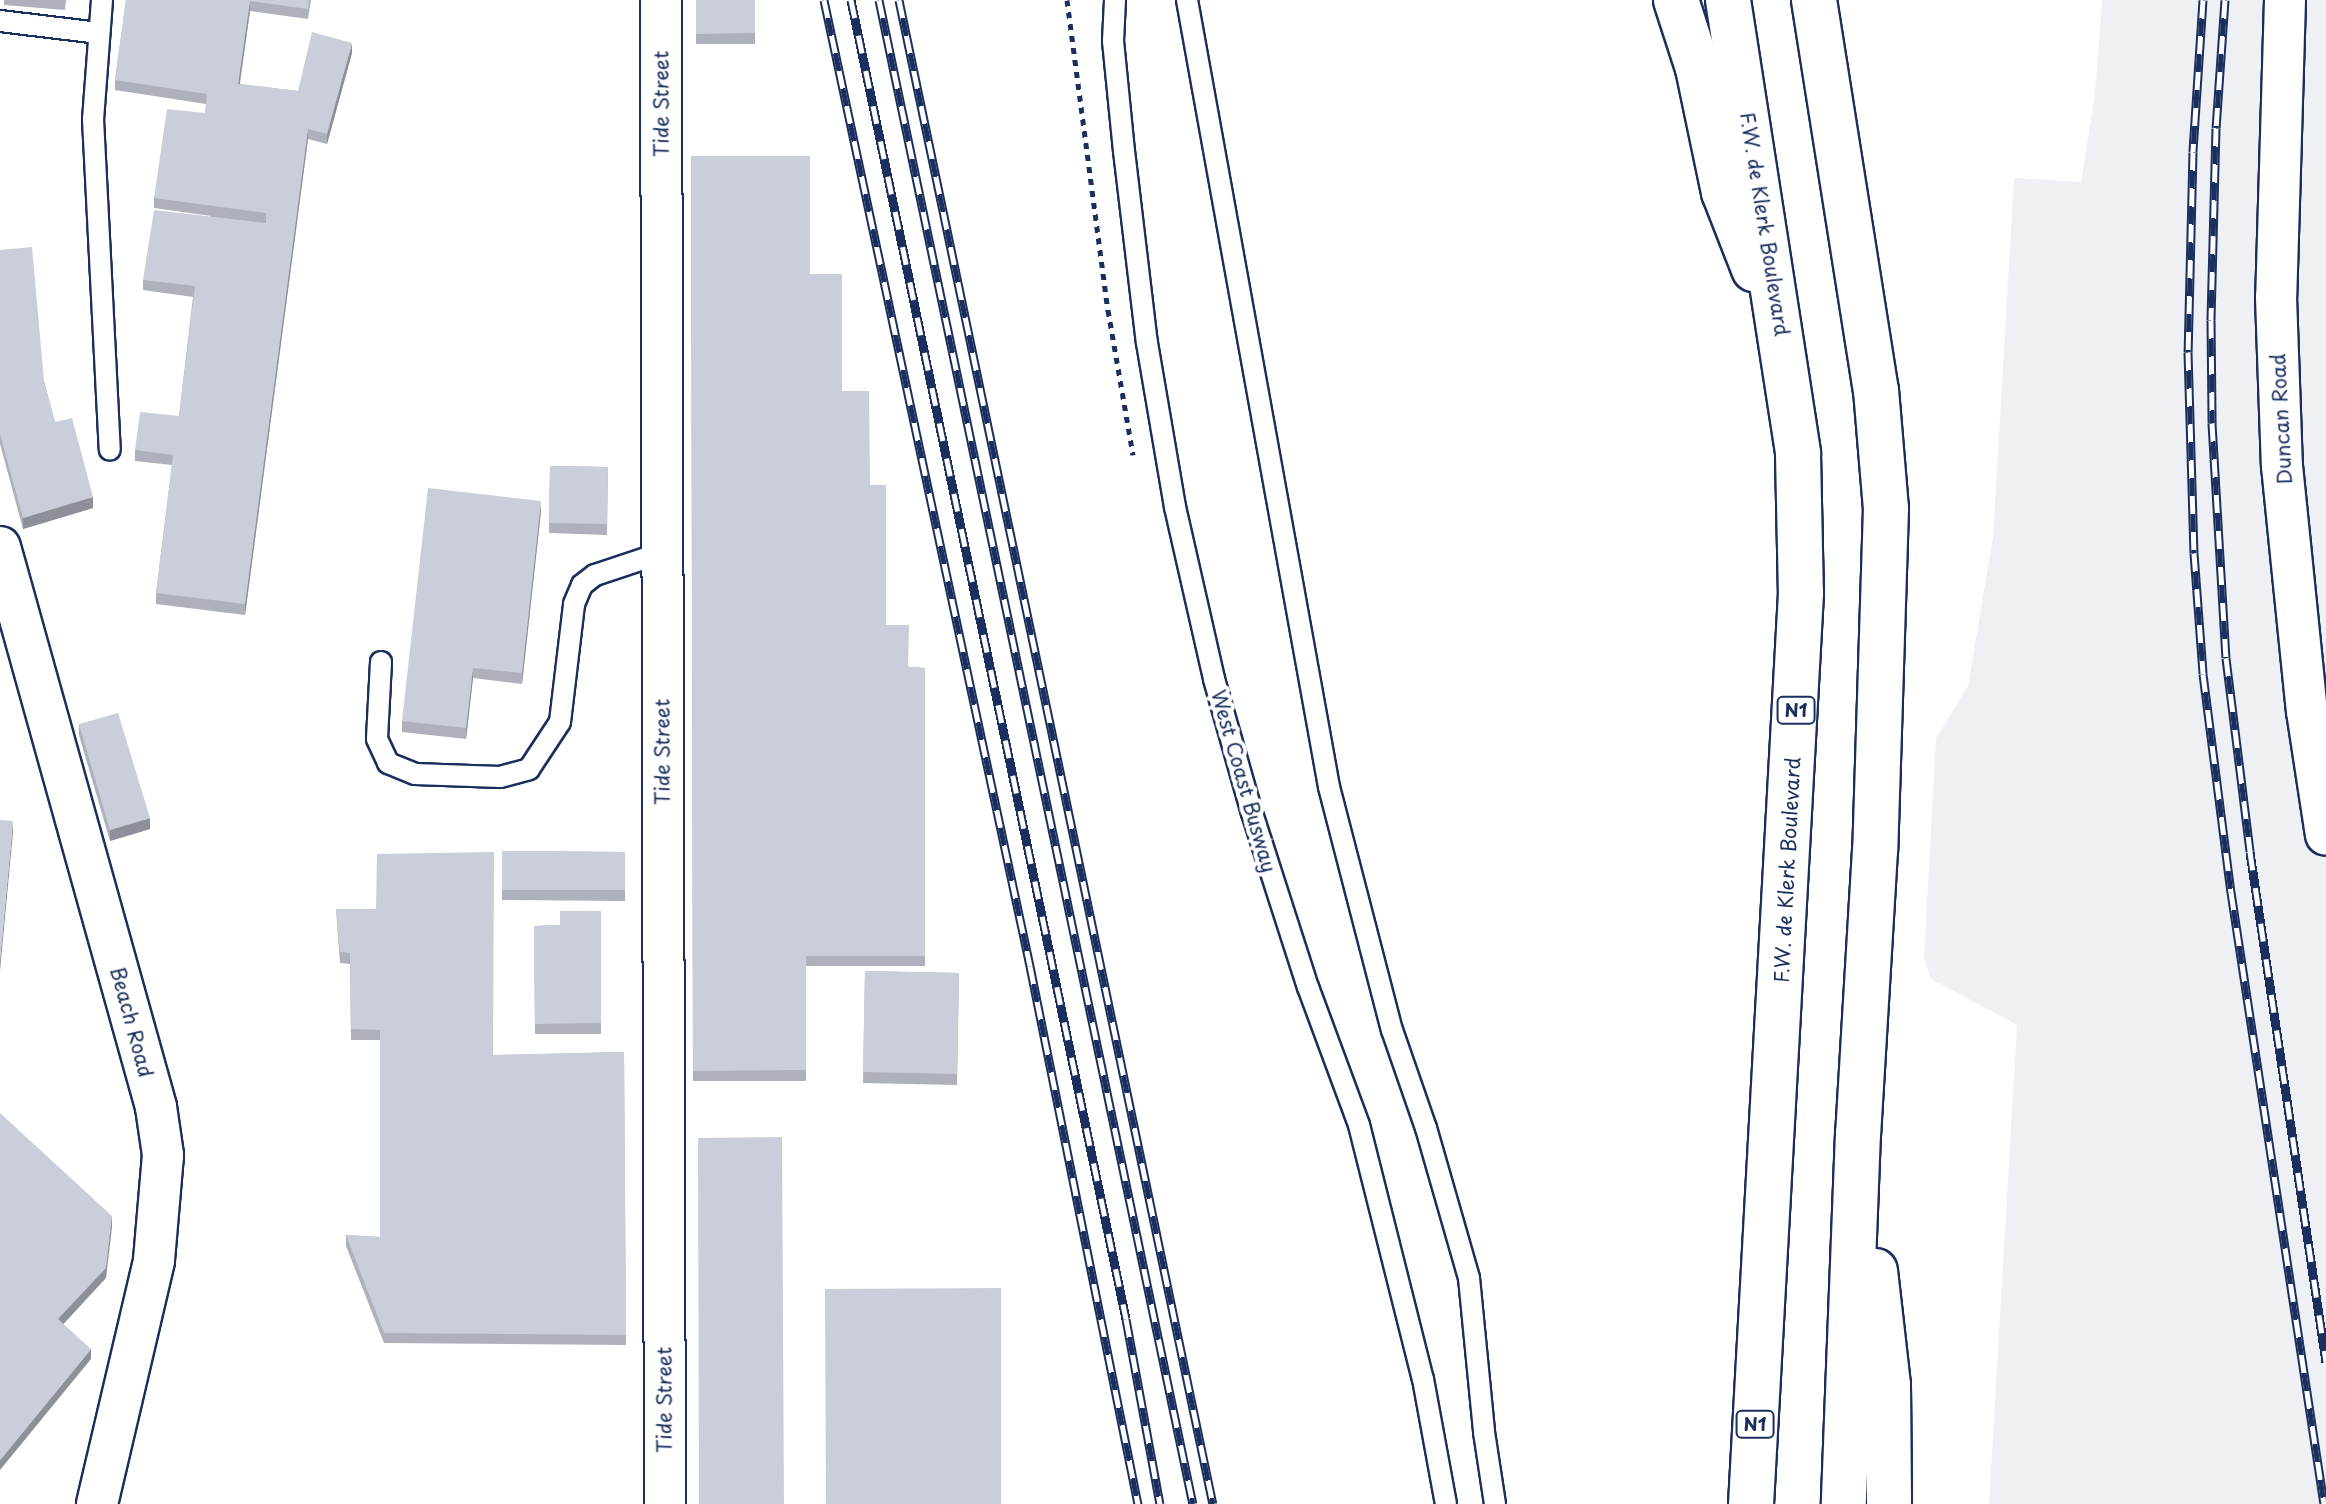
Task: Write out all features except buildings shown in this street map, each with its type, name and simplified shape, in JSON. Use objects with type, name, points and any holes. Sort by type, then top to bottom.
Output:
[{"type":"highway","points":[[1676,0],[1698,68],[1724,192],[1783,346]]},
{"type":"highway","name":"F.W. de Klerk Boulevard","points":[[1728,0],[1798,454],[1801,593],[1751,1504]]},
{"type":"highway","points":[[1814,0],[1865,313],[1883,468],[1886,586],[1875,850],[1858,1133],[1844,1504]]},
{"type":"highway","points":[[1858,1133],[1888,1385],[1889,1504]]},
{"type":"street","name":"Tide Street","points":[[661,0],[665,1504]]},
{"type":"street","name":"Duncan Road","points":[[2285,0],[2276,297],[2282,466],[2316,708],[2326,835]]},
{"type":"street","name":"Beach Road","points":[[0,547],[156,1107],[163,1155],[154,1261],[97,1504]]},
{"type":"lane","points":[[102,0],[93,119],[110,450]]},
{"type":"lane","name":"West Coast Busway","points":[[1102,0],[1113,41],[1147,343],[1175,507],[1214,679],[1252,813],[1366,1153],[1423,1379],[1446,1504]]},
{"type":"lane","name":"West Coast Busway","points":[[1113,41],[1115,0]]},
{"type":"lane","points":[[1187,0],[1329,787],[1392,1030],[1438,1168],[1469,1278],[1484,1432],[1495,1504]]},
{"type":"lane","points":[[0,21],[99,33]]},
{"type":"lane","points":[[381,662],[377,739],[388,763],[415,774],[500,777],[529,769],[560,722],[574,604],[582,585],[595,575],[661,553]]},
{"type":"shaded area","points":[[2102,0],[2326,0],[2326,1504],[1989,1504],[2017,1025],[1931,979],[1924,958],[1936,738],[1968,686],[1993,537],[2014,178],[2081,182],[2095,94]]},
{"type":"railway","points":[[824,0],[1030,966],[1138,1504]]},
{"type":"railway","points":[[851,0],[1126,1319],[1160,1504]]},
{"type":"railway","points":[[879,0],[1193,1504]]},
{"type":"railway","points":[[899,0],[1213,1504]]},
{"type":"railway","points":[[2203,0],[2193,152],[2188,352],[2194,553],[2203,674],[2231,892],[2324,1504]]},
{"type":"railway","points":[[2225,0],[2216,128],[2211,320],[2212,423],[2226,658],[2250,852],[2326,1362]]}]
